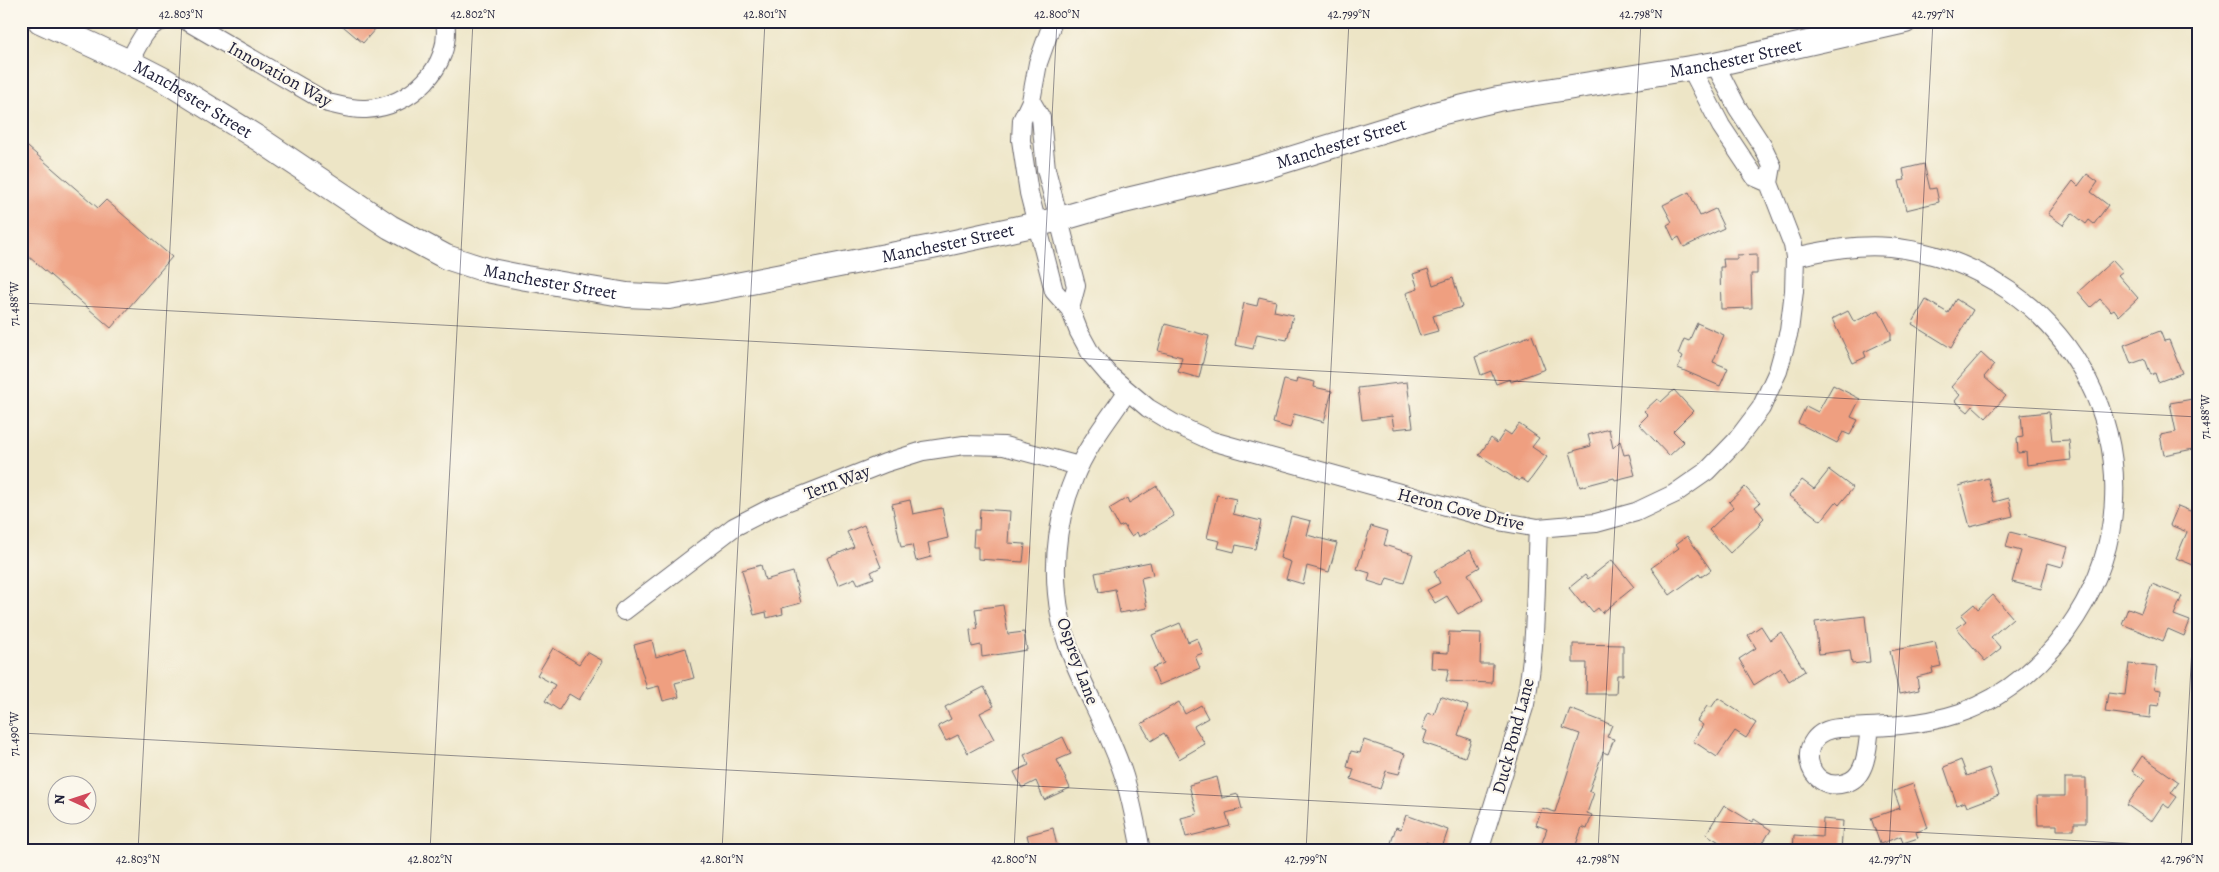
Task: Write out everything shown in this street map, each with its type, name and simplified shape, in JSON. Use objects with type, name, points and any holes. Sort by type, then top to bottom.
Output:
[{"type":"street","name":"Manchester Street","points":[[40,21],[166,81],[259,139],[390,228],[446,257],[486,270],[526,278],[627,295],[669,297],[1036,225],[1115,203],[1262,168],[1439,113],[1498,98],[1715,64],[1905,21]]},
{"type":"street","points":[[129,62],[142,38],[157,22],[162,21]]},
{"type":"street","name":"Innovation Way","points":[[187,21],[328,103],[366,110],[387,106],[408,96],[420,88],[431,76],[439,62],[444,45],[445,21]]},
{"type":"street","points":[[1053,21],[1038,63],[1032,100],[1040,118],[1046,169],[1076,286],[1070,309]]},
{"type":"street","name":"Heron Cove Drive","points":[[1032,100],[1022,120],[1021,140],[1024,166],[1036,225],[1054,291],[1070,309],[1079,332],[1092,354],[1109,375],[1127,392],[1172,423],[1212,441],[1504,522],[1538,528],[1596,523],[1636,512],[1674,494],[1707,471],[1736,441],[1760,408],[1778,371],[1789,331],[1795,257],[1793,246],[1768,183],[1772,166],[1763,147],[1737,107],[1715,64]]},
{"type":"street","points":[[1691,68],[1721,126],[1754,177],[1768,183]]},
{"type":"street","points":[[1795,257],[1849,247],[1889,247],[1929,254],[1967,267],[2003,286],[2049,325],[2068,346],[2084,372],[2098,402],[2108,431],[2113,462],[2115,493],[2112,525],[2105,556],[2095,583],[2061,641],[2021,678],[1989,700],[1961,712],[1902,726],[1870,727]]},
{"type":"street","name":"Osprey Lane","points":[[1127,392],[1079,466],[1062,516],[1057,556],[1057,598],[1061,619],[1073,658],[1122,771],[1141,851]]},
{"type":"street","name":"Tern Way","points":[[624,611],[734,527],[771,508],[885,463],[923,451],[964,445],[1004,446],[1079,466]]},
{"type":"street","name":"Duck Pond Lane","points":[[1479,851],[1525,704],[1529,684],[1532,661],[1538,528]]},
{"type":"building","points":[[337,21],[382,21],[363,43]]},
{"type":"building","points":[[21,141],[98,208],[106,200],[172,257],[111,328],[21,250]]},
{"type":"building","points":[[1924,164],[1930,189],[1936,188],[1939,202],[1906,210],[1899,181],[1905,180],[1903,169]]},
{"type":"building","points":[[2087,174],[2098,182],[2091,192],[2108,205],[2094,224],[2089,220],[2086,224],[2072,213],[2063,225],[2048,214],[2073,181],[2078,186]]},
{"type":"building","points":[[1689,192],[1700,216],[1715,209],[1724,228],[1684,247],[1679,237],[1674,240],[1667,225],[1672,222],[1663,205]]},
{"type":"building","points":[[1757,254],[1757,274],[1751,274],[1752,308],[1721,309],[1720,267],[1724,267],[1723,259],[1737,259],[1737,255]]},
{"type":"building","points":[[2113,260],[2123,271],[2118,275],[2138,298],[2119,316],[2114,309],[2111,311],[2100,299],[2091,307],[2078,292]]},
{"type":"building","points":[[1428,269],[1433,285],[1453,278],[1462,307],[1433,316],[1438,331],[1420,336],[1406,293],[1418,289],[1413,274]]},
{"type":"building","points":[[1259,297],[1276,301],[1274,311],[1293,315],[1287,340],[1257,334],[1253,349],[1235,345],[1244,303],[1257,306]]},
{"type":"building","points":[[1956,299],[1973,310],[1951,348],[1912,324],[1926,300],[1948,313]]},
{"type":"building","points":[[1879,310],[1891,333],[1891,339],[1864,352],[1866,357],[1853,363],[1832,319],[1848,311],[1854,322]]},
{"type":"building","points":[[1697,323],[1724,335],[1713,362],[1728,368],[1720,386],[1678,368],[1683,356],[1678,354],[1684,339],[1689,341]]},
{"type":"building","points":[[1165,324],[1209,336],[1199,378],[1178,372],[1182,357],[1158,351]]},
{"type":"building","points":[[2160,331],[2164,341],[2169,340],[2182,373],[2158,382],[2155,373],[2151,375],[2145,359],[2131,364],[2124,345]]},
{"type":"building","points":[[1532,335],[1545,369],[1511,382],[1510,379],[1496,384],[1491,371],[1481,375],[1475,357]]},
{"type":"building","points":[[1981,353],[1994,365],[1984,377],[2006,396],[1986,418],[1973,406],[1968,412],[1955,401],[1960,395],[1951,387]]},
{"type":"building","points":[[1297,378],[1315,382],[1314,387],[1332,391],[1324,422],[1294,414],[1290,428],[1273,423],[1284,380],[1296,383]]},
{"type":"building","points":[[1407,382],[1413,427],[1394,429],[1392,416],[1362,420],[1358,388]]},
{"type":"building","points":[[1833,385],[1860,399],[1851,417],[1858,420],[1850,435],[1843,432],[1837,443],[1798,423],[1806,406],[1818,412]]},
{"type":"building","points":[[1674,390],[1693,411],[1673,431],[1684,442],[1669,456],[1639,424],[1648,415],[1644,411],[1657,399],[1661,402]]},
{"type":"building","points":[[2198,398],[2198,448],[2164,455],[2160,435],[2176,432],[2170,403]]},
{"type":"building","points":[[2049,412],[2052,441],[2069,440],[2071,460],[2027,465],[2026,452],[2018,453],[2017,438],[2023,437],[2021,415]]},
{"type":"building","points":[[1519,424],[1539,438],[1532,447],[1547,457],[1528,483],[1521,478],[1519,481],[1479,455],[1491,438],[1497,443],[1505,431],[1511,435]]},
{"type":"building","points":[[1609,429],[1613,448],[1620,441],[1624,455],[1629,454],[1635,475],[1615,480],[1614,478],[1580,487],[1570,452],[1591,446],[1588,435]]},
{"type":"building","points":[[1829,470],[1853,488],[1839,505],[1836,502],[1821,521],[1789,496],[1802,480],[1814,489]]},
{"type":"building","points":[[1988,478],[1994,502],[2009,498],[2013,516],[1970,527],[1959,486]]},
{"type":"building","points":[[1157,486],[1174,516],[1139,537],[1137,532],[1131,536],[1124,525],[1119,527],[1109,509],[1127,498],[1129,503]]},
{"type":"building","points":[[1745,487],[1760,503],[1755,507],[1764,518],[1760,522],[1761,524],[1730,553],[1709,530],[1733,507],[1729,502]]},
{"type":"building","points":[[1217,495],[1236,499],[1233,514],[1261,521],[1255,549],[1236,545],[1234,552],[1218,548],[1220,541],[1207,538]]},
{"type":"building","points":[[910,500],[913,514],[942,508],[948,538],[928,543],[931,557],[916,561],[912,545],[901,547],[892,504]]},
{"type":"building","points":[[2178,506],[2195,513],[2198,506],[2198,567],[2176,558],[2187,532],[2170,525]]},
{"type":"building","points":[[980,509],[1010,511],[1008,543],[1025,544],[1023,562],[978,559],[978,547],[973,547],[974,530],[979,530]]},
{"type":"building","points":[[1291,516],[1311,521],[1307,535],[1337,543],[1329,572],[1307,566],[1303,584],[1286,579],[1291,562],[1280,558]]},
{"type":"building","points":[[864,525],[881,567],[871,572],[874,578],[858,584],[855,578],[838,585],[827,558],[854,547],[847,532]]},
{"type":"building","points":[[1371,526],[1388,531],[1384,545],[1413,554],[1404,583],[1387,578],[1384,586],[1368,581],[1370,573],[1357,569]]},
{"type":"building","points":[[2010,532],[2068,547],[2062,567],[2048,563],[2041,589],[2012,582],[2021,551],[2006,547]]},
{"type":"building","points":[[1687,536],[1711,570],[1701,577],[1699,574],[1670,595],[1651,568],[1679,548],[1676,544]]},
{"type":"building","points":[[1470,550],[1480,567],[1468,574],[1483,600],[1458,614],[1447,596],[1435,603],[1427,590],[1440,583],[1434,571]]},
{"type":"building","points":[[1612,560],[1634,587],[1602,613],[1598,608],[1593,612],[1584,601],[1582,604],[1569,588],[1585,575],[1588,579]]},
{"type":"building","points":[[1150,562],[1153,575],[1141,578],[1147,608],[1120,613],[1115,589],[1099,592],[1095,573]]},
{"type":"building","points":[[761,565],[765,580],[793,572],[801,603],[782,608],[783,614],[767,618],[766,612],[754,615],[742,570]]},
{"type":"building","points":[[2152,584],[2182,596],[2174,615],[2190,621],[2184,636],[2168,629],[2163,641],[2122,624],[2128,608],[2141,613]]},
{"type":"building","points":[[1993,595],[2013,618],[1991,637],[2001,648],[1985,661],[1957,628],[1966,621],[1961,615],[1974,604],[1978,609]]},
{"type":"building","points":[[1003,605],[1008,634],[1024,632],[1027,650],[982,657],[981,645],[972,647],[970,630],[978,629],[975,609]]},
{"type":"building","points":[[1865,616],[1870,662],[1852,664],[1850,650],[1819,654],[1815,622]]},
{"type":"building","points":[[1180,623],[1188,642],[1197,638],[1203,653],[1195,656],[1200,668],[1159,685],[1152,668],[1164,663],[1152,635]]},
{"type":"building","points":[[1761,626],[1770,640],[1781,632],[1805,671],[1789,681],[1781,668],[1754,685],[1739,659],[1756,648],[1748,635]]},
{"type":"building","points":[[1449,632],[1481,633],[1480,664],[1493,664],[1492,683],[1446,681],[1449,669],[1431,668],[1432,652],[1448,653]]},
{"type":"building","points":[[652,640],[656,657],[686,648],[694,678],[675,683],[679,697],[663,701],[659,686],[647,689],[634,645]]},
{"type":"building","points":[[1935,642],[1941,666],[1932,668],[1933,673],[1917,677],[1919,690],[1899,694],[1890,651]]},
{"type":"building","points":[[1573,644],[1623,645],[1623,675],[1617,675],[1616,694],[1586,694],[1587,663],[1573,663]]},
{"type":"building","points":[[553,648],[579,664],[587,652],[603,661],[579,700],[569,694],[559,710],[545,701],[555,685],[537,675]]},
{"type":"building","points":[[2129,664],[2157,667],[2154,689],[2161,690],[2159,706],[2151,705],[2150,718],[2105,712],[2108,693],[2125,695]]},
{"type":"building","points":[[984,687],[994,706],[980,713],[994,739],[968,753],[958,735],[946,741],[938,726],[951,719],[945,707]]},
{"type":"building","points":[[1440,696],[1468,706],[1458,735],[1471,740],[1465,757],[1423,743],[1427,731],[1422,729],[1428,713],[1434,715]]},
{"type":"building","points":[[1718,698],[1756,723],[1746,738],[1735,731],[1717,757],[1693,741],[1703,725],[1697,721],[1707,706],[1711,708]]},
{"type":"building","points":[[1179,702],[1185,714],[1201,705],[1208,718],[1194,726],[1205,744],[1179,759],[1164,733],[1151,741],[1141,724]]},
{"type":"building","points":[[1570,709],[1612,725],[1607,737],[1614,739],[1608,754],[1603,752],[1589,791],[1594,793],[1587,813],[1592,815],[1587,829],[1582,827],[1574,851],[1539,851],[1547,829],[1536,825],[1542,808],[1555,812],[1580,734],[1563,728]]},
{"type":"building","points":[[1063,737],[1071,754],[1057,760],[1070,788],[1044,800],[1036,781],[1022,788],[1014,772],[1029,765],[1024,755]]},
{"type":"building","points":[[1364,740],[1405,754],[1399,774],[1386,771],[1380,789],[1351,779],[1354,769],[1347,767],[1351,751],[1360,753]]},
{"type":"building","points":[[2142,756],[2179,782],[2171,793],[2177,797],[2169,808],[2163,804],[2151,822],[2127,805],[2145,780],[2132,771]]},
{"type":"building","points":[[1961,760],[1967,776],[1989,768],[1999,795],[1967,807],[1965,802],[1957,805],[1944,767]]},
{"type":"building","points":[[1217,777],[1222,798],[1238,794],[1242,809],[1226,813],[1230,826],[1186,837],[1181,818],[1197,814],[1189,785]]},
{"type":"building","points":[[2065,778],[2086,778],[2086,823],[2074,823],[2074,830],[2057,830],[2057,825],[2038,825],[2037,796],[2065,796]]},
{"type":"building","points":[[1913,784],[1928,828],[1916,832],[1918,838],[1903,843],[1901,836],[1880,844],[1871,818],[1900,808],[1894,791]]},
{"type":"building","points":[[1724,805],[1752,822],[1754,819],[1771,830],[1761,846],[1756,843],[1751,851],[1734,851],[1706,834]]},
{"type":"building","points":[[1406,815],[1448,830],[1442,848],[1426,842],[1423,851],[1395,851],[1397,845],[1391,843],[1396,827],[1401,829]]},
{"type":"building","points":[[1823,819],[1843,821],[1841,851],[1793,851],[1794,835],[1822,837]]},
{"type":"building","points":[[1053,828],[1058,851],[1031,851],[1027,835]]}]
